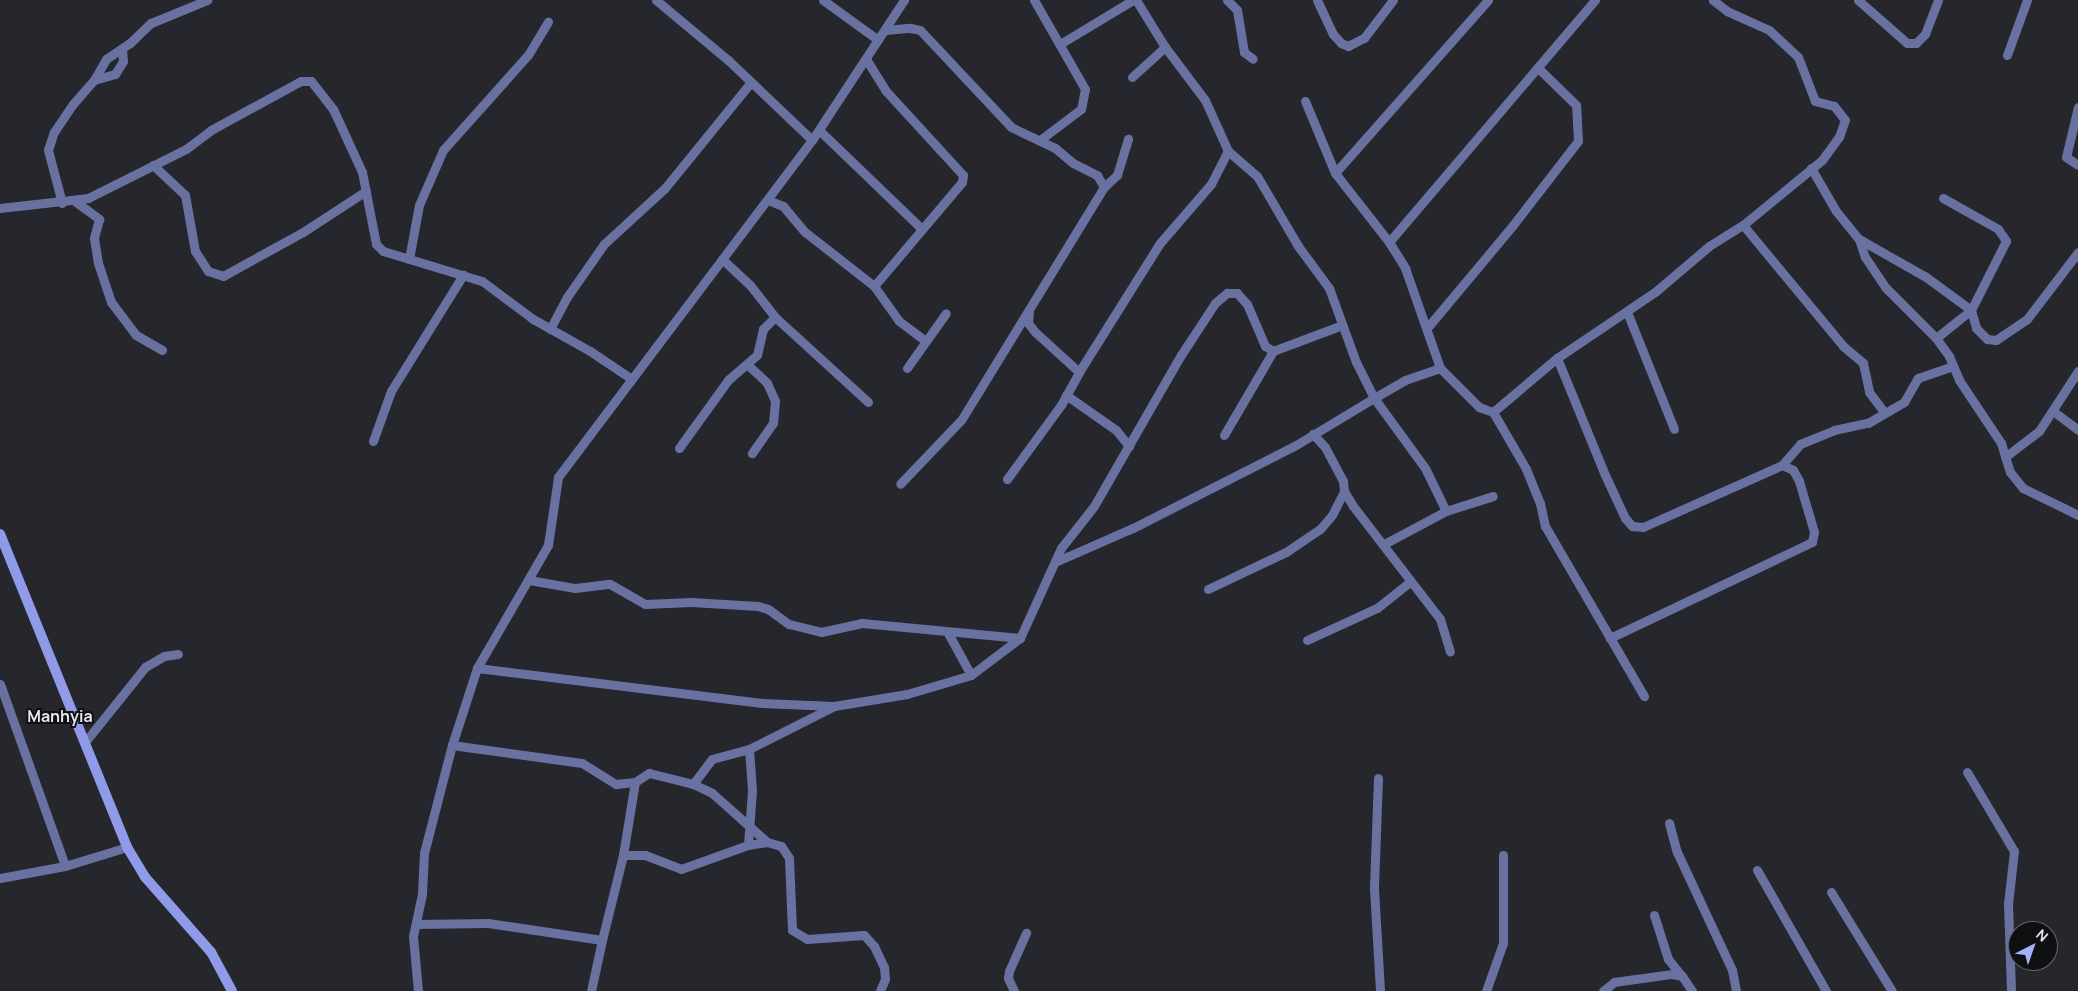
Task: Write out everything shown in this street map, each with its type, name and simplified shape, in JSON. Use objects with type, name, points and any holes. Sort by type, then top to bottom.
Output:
[{"type":"street","points":[[62,203],[48,150],[49,141],[74,104],[94,80],[106,59],[122,50],[160,18],[207,0]]},
{"type":"street","points":[[656,0],[751,82],[812,140]]},
{"type":"street","points":[[824,0],[878,40]]},
{"type":"street","points":[[418,991],[413,936],[424,853],[452,745],[477,668],[529,580],[552,533],[554,486],[558,477],[630,378],[812,140],[904,0]]},
{"type":"street","points":[[1034,0],[1085,89],[1085,99],[1081,108],[1040,140]]},
{"type":"street","points":[[1060,44],[1134,0],[1165,47],[1205,100],[1228,152],[1257,176],[1298,246],[1329,288],[1342,325],[1374,398],[1425,468],[1446,511]]},
{"type":"street","points":[[1227,0],[1237,10],[1244,52],[1253,59]]},
{"type":"street","points":[[1317,0],[1334,34],[1341,43],[1348,46],[1364,38],[1393,0]]},
{"type":"street","points":[[1335,173],[1488,0]]},
{"type":"street","points":[[1389,242],[1596,0]]},
{"type":"street","points":[[1493,412],[1557,358],[1627,312],[1709,246],[1743,225],[1822,160],[1839,137],[1845,120],[1834,106],[1815,101],[1798,57],[1769,30],[1727,11],[1713,0]]},
{"type":"street","points":[[1858,0],[1908,43],[1916,42],[1925,34],[1938,0]]},
{"type":"street","points":[[2007,55],[2027,0]]},
{"type":"street","points":[[410,260],[419,204],[443,150],[528,54],[548,22]]},
{"type":"street","points":[[885,30],[910,28],[920,30],[1012,127],[1040,140],[1085,171],[1097,176],[1104,187]]},
{"type":"street","points":[[1132,77],[1165,47]]},
{"type":"street","points":[[94,80],[115,74],[123,61],[122,50]]},
{"type":"street","points":[[866,59],[885,90],[962,175],[962,182],[921,228],[874,286]]},
{"type":"street","points":[[1427,328],[1513,225],[1578,140],[1576,105],[1537,67]]},
{"type":"street","points":[[0,208],[76,202],[110,189],[305,80],[316,84],[333,110],[362,172],[376,244],[389,253],[463,275],[498,290],[550,329],[590,351],[630,378]]},
{"type":"street","points":[[550,329],[567,297],[604,244],[665,188],[751,82]]},
{"type":"street","points":[[1305,101],[1335,173],[1389,242],[1412,284],[1440,368],[1479,407],[1493,412],[1526,469],[1540,503],[1545,526],[1644,696]]},
{"type":"street","points":[[2078,107],[2066,156],[2078,165]]},
{"type":"street","points":[[819,130],[921,228]]},
{"type":"street","points":[[900,484],[961,420],[1104,187],[1117,175],[1128,139]]},
{"type":"street","points":[[1007,479],[1066,395],[1078,372],[1160,243],[1211,184],[1228,152]]},
{"type":"street","points":[[153,165],[186,195],[189,232],[195,251],[208,271],[223,276],[304,232],[366,191]]},
{"type":"street","points":[[1811,168],[1836,211],[1859,239],[1865,257],[1886,288],[1936,338],[2001,443],[2010,472],[2023,488],[2078,515]]},
{"type":"street","points":[[1936,338],[1971,310],[2006,241],[1998,229],[1943,198]]},
{"type":"street","points":[[768,200],[783,206],[805,232],[874,286],[899,321],[924,340]]},
{"type":"street","points":[[76,202],[99,219],[94,238],[98,264],[111,302],[136,335],[162,350]]},
{"type":"street","points":[[1743,225],[1843,346],[1863,363],[1869,392],[1886,413]]},
{"type":"street","points":[[1859,239],[1926,277],[1971,310],[1976,328],[1987,339],[1996,340],[2027,319],[2078,252]]},
{"type":"street","points":[[722,259],[750,285],[775,317],[868,402]]},
{"type":"street","points":[[373,441],[391,391],[463,275]]},
{"type":"street","points":[[477,668],[762,703],[834,706],[907,694],[971,675],[1020,638],[1064,542],[1094,506],[1201,321],[1227,293],[1237,293],[1247,304],[1265,346],[1273,351]]},
{"type":"street","points":[[1029,309],[1028,323],[1034,332],[1078,372]]},
{"type":"street","points":[[1627,312],[1674,429]]},
{"type":"street","points":[[907,368],[924,340],[946,313]]},
{"type":"street","points":[[679,448],[728,380],[748,366],[757,355],[764,329],[775,317]]},
{"type":"street","points":[[1224,435],[1273,351],[1342,325]]},
{"type":"street","points":[[1557,358],[1605,475],[1625,518],[1632,526],[1643,526],[1782,465],[1800,444],[1834,430],[1856,428],[1886,413],[1904,402],[1918,378],[1953,366]]},
{"type":"street","points":[[748,366],[763,378],[775,401],[773,423],[752,453]]},
{"type":"street","points":[[1055,562],[1133,528],[1313,434],[1406,380],[1440,368]]},
{"type":"street","points":[[2005,457],[2039,431],[2054,411],[2078,371]]},
{"type":"street","points":[[1066,395],[1116,430],[1129,446]]},
{"type":"street","points":[[2054,411],[2078,430]]},
{"type":"street","points":[[1313,434],[1325,447],[1344,491],[1353,506],[1440,619],[1450,651]]},
{"type":"street","points":[[1610,638],[1815,539],[1799,481],[1794,470],[1782,465]]},
{"type":"street","points":[[1208,589],[1286,552],[1320,529],[1344,491]]},
{"type":"street","points":[[1384,544],[1446,511],[1493,496]]},
{"type":"street","points":[[0,534],[127,847],[145,877],[211,952],[232,991]]},
{"type":"street","points":[[529,580],[575,588],[610,584],[645,604],[691,602],[758,606],[768,608],[789,624],[822,632],[862,623],[948,633],[1020,638]]},
{"type":"street","points":[[1307,640],[1377,608],[1411,581]]},
{"type":"street","points":[[948,633],[971,675]]},
{"type":"street","points":[[85,742],[145,667],[164,656],[178,654]]},
{"type":"street","points":[[0,684],[65,866]]},
{"type":"street","points":[[693,784],[712,759],[749,749],[834,706]]},
{"type":"street","points":[[452,745],[582,763],[610,782],[635,782],[649,773],[693,784],[712,793],[767,842],[781,846],[789,858],[792,930],[807,939],[864,935],[884,967],[885,979],[880,991]]},
{"type":"street","points":[[748,845],[752,790],[749,749]]},
{"type":"street","points":[[1967,772],[2014,851],[2008,904],[2011,991]]},
{"type":"street","points":[[1378,778],[1374,889],[1380,991]]},
{"type":"street","points":[[591,991],[623,855],[635,782]]},
{"type":"street","points":[[1669,823],[1676,852],[1732,970],[1736,991]]},
{"type":"street","points":[[623,855],[645,855],[671,866],[689,868],[748,845],[767,842]]},
{"type":"street","points":[[0,878],[65,866],[127,847]]},
{"type":"street","points":[[1486,991],[1503,943],[1503,855]]},
{"type":"street","points":[[1757,870],[1826,991]]},
{"type":"street","points":[[1831,892],[1892,991]]},
{"type":"street","points":[[1654,915],[1668,959],[1692,991]]},
{"type":"street","points":[[416,924],[488,923],[602,940]]},
{"type":"street","points":[[1014,991],[1008,978],[1009,971],[1026,933]]},
{"type":"street","points":[[1603,991],[1614,982],[1672,974],[1682,976]]},
{"type":"district","name":"Manhyia","points":[[60,716]]}]
